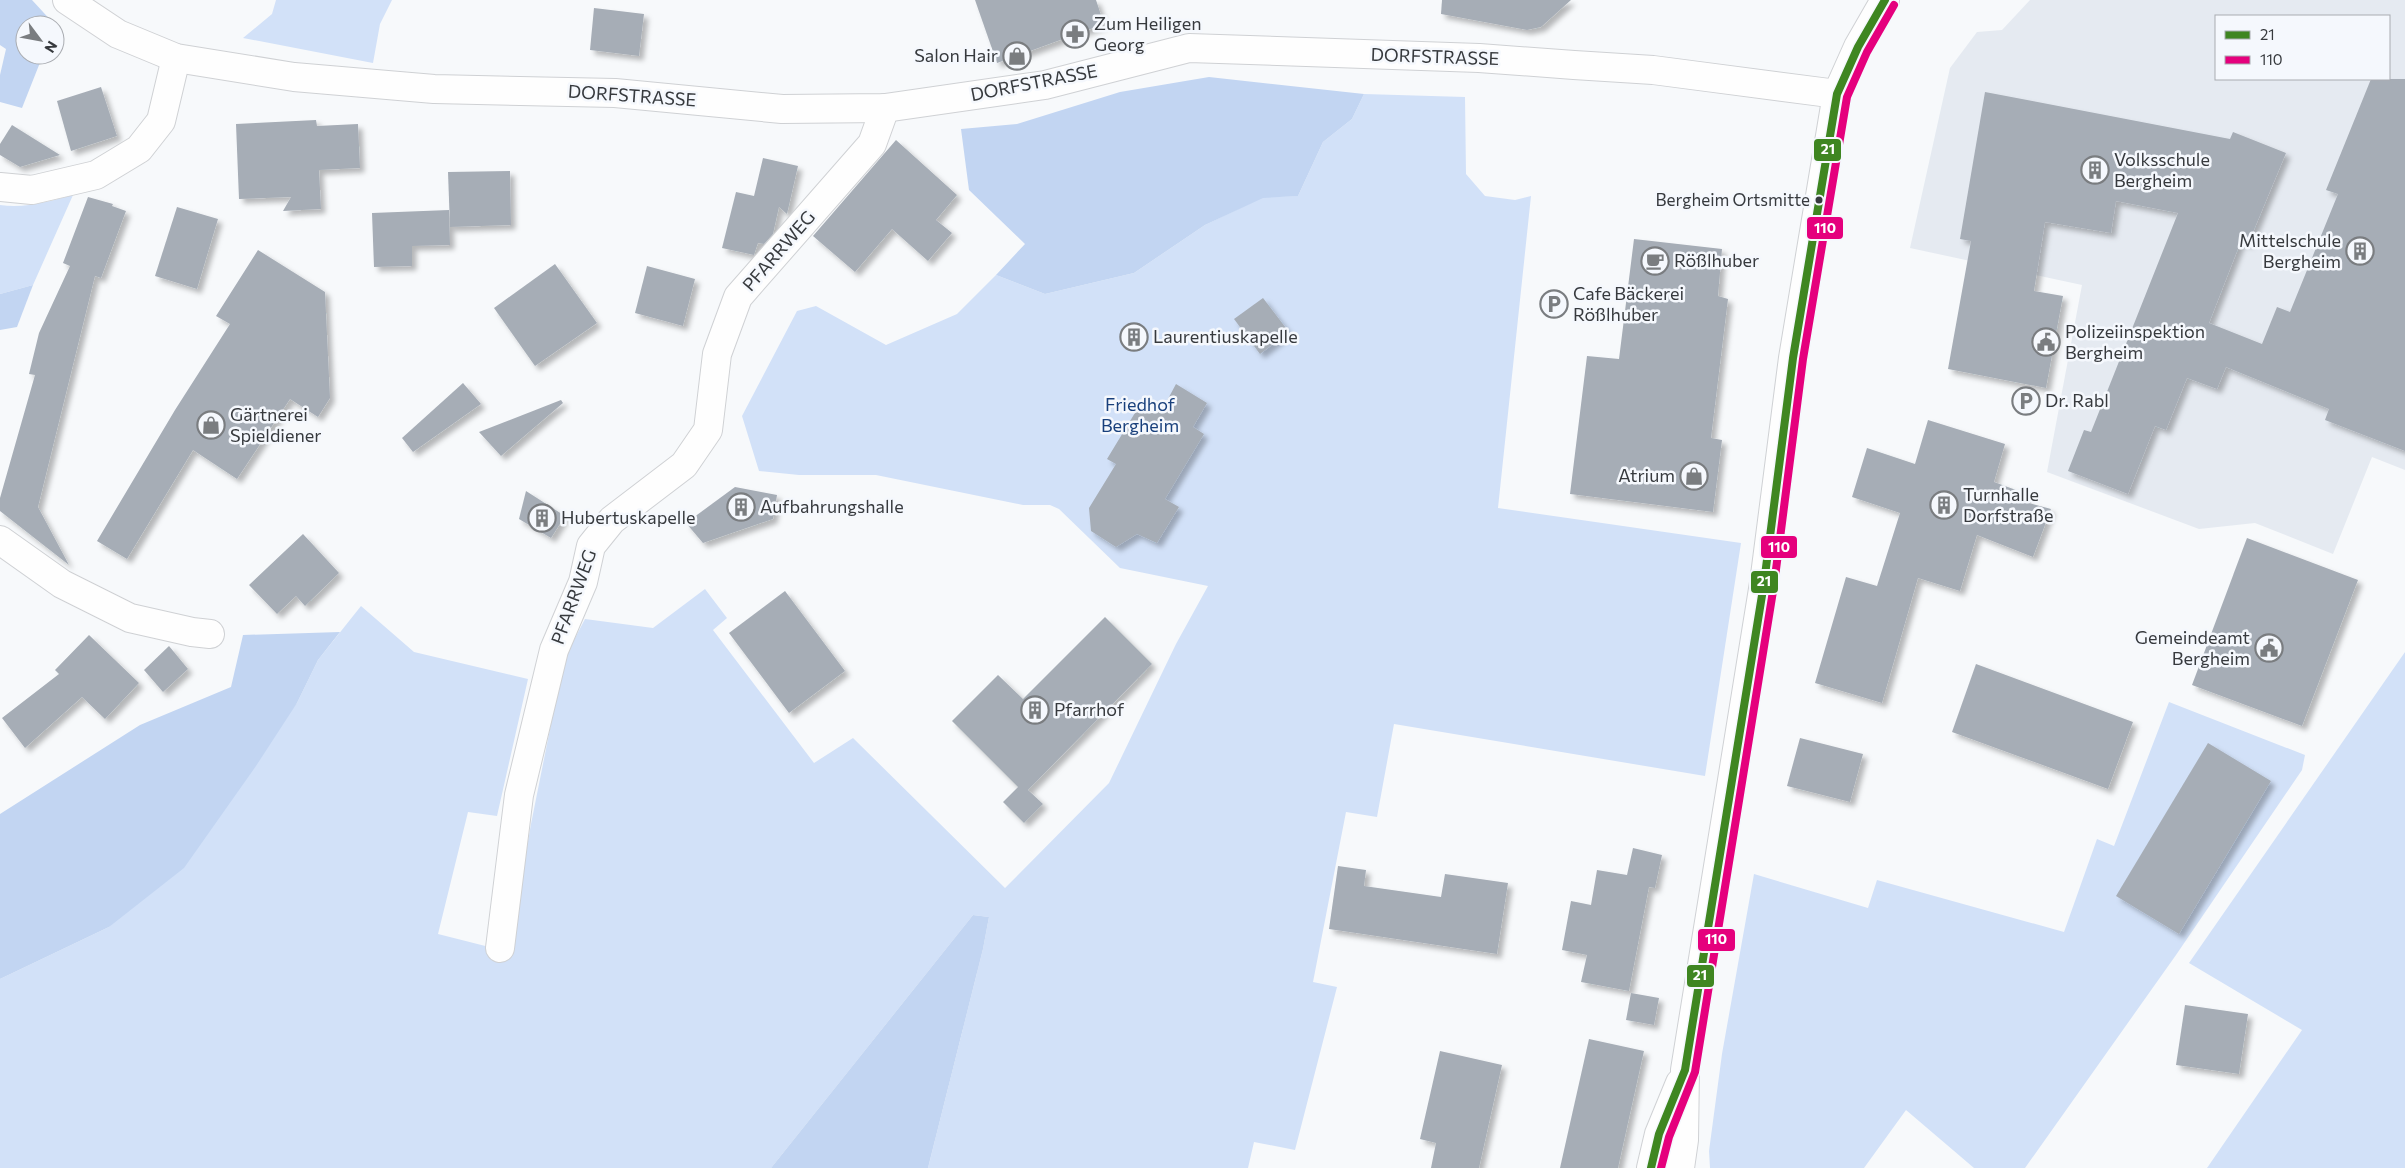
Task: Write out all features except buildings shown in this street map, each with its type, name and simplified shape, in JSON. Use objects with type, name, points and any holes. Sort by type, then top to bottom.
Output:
[{"type":"street","name":"DORFSTRASSE","points":[[67,0],[118,34],[176,58],[294,77],[434,89],[614,93],[782,109],[885,108],[1045,85],[1189,48],[1479,58],[1653,70],[1837,94]]},
{"type":"street","points":[[1680,1168],[1684,1140],[1686,1070],[1761,602],[1798,331],[1837,94],[1858,47],[1885,0]]},
{"type":"street","points":[[0,187],[32,190],[96,175],[139,149],[161,121],[176,58]]},
{"type":"street","name":"PFARRWEG","points":[[500,948],[519,795],[554,650],[583,582],[591,546],[612,520],[684,465],[708,430],[717,354],[738,296],[872,144],[885,108]]},
{"type":"street","points":[[0,540],[62,584],[130,618],[192,632],[210,634]]},
{"type":"street","points":[[1651,1168],[1659,1134],[1686,1070]]},
{"type":"shaded area","points":[[0,0],[32,0],[46,15],[15,15],[15,65],[39,65],[22,108],[0,102],[0,75],[6,49],[0,45]]},
{"type":"shaded area","points":[[2030,0],[2405,0],[2405,470],[2372,457],[2333,554],[2255,523],[2199,529],[2047,472],[2082,285],[1910,248],[1950,68],[1977,32],[2002,30]]},
{"type":"shaded area","points":[[1209,77],[1364,94],[1352,119],[1323,142],[1298,196],[1263,198],[1205,225],[1134,273],[1045,294],[996,275],[1025,244],[969,190],[961,129],[1017,124],[1120,92]]},
{"type":"shaded area","points":[[33,285],[17,327],[0,330],[0,294]]},
{"type":"shaded area","points":[[340,632],[318,660],[297,703],[256,766],[184,868],[109,927],[0,979],[0,814],[140,725],[231,687],[243,635]]},
{"type":"shaded area","points":[[973,915],[989,917],[983,949],[928,1168],[771,1168]]},
{"type":"green space","points":[[276,0],[392,0],[380,24],[373,63],[243,38],[272,14]]},
{"type":"green space","name":"Friedhof Bergheim","points":[[1364,94],[1465,97],[1466,174],[1485,196],[1515,200],[1531,196],[1498,508],[1741,543],[1705,776],[1394,724],[1377,817],[1346,812],[1313,982],[1337,987],[1295,1150],[1254,1142],[1248,1168],[928,1168],[983,949],[989,917],[973,915],[771,1168],[0,1168],[0,979],[109,927],[297,703],[318,660],[361,606],[414,652],[528,679],[497,816],[468,812],[438,934],[509,952],[531,824],[564,659],[585,619],[653,628],[705,589],[727,618],[713,630],[814,763],[853,738],[1005,888],[1109,783],[1176,644],[1208,586],[1120,568],[1059,509],[1050,505],[1023,505],[876,475],[799,475],[759,471],[742,416],[797,311],[816,306],[886,345],[957,314],[996,275],[1045,294],[1134,273],[1205,225],[1263,197],[1298,196],[1323,142],[1352,119]]},
{"type":"green space","points":[[73,195],[33,285],[0,294],[0,205],[28,205]]},
{"type":"green space","points":[[2405,652],[2405,1168],[2207,1168],[2302,1030],[2189,963]]},
{"type":"green space","points":[[2169,702],[2305,755],[2302,770],[2176,955],[2025,1168],[1974,1168],[1906,1110],[1864,1168],[1710,1168],[1709,1151],[1722,1054],[1754,874],[1868,908],[1877,880],[2064,932],[2097,839],[2114,846]]},
{"type":"transit line","name":"21","points":[[1651,1168],[1659,1134],[1685,1070],[1764,583],[1793,358],[1837,94],[1858,47],[1885,0]]},
{"type":"transit line","name":"110","points":[[1661,1168],[1669,1137],[1695,1072],[1774,585],[1803,359],[1847,97],[1867,52],[1894,5]]},
{"type":"place","name":"Zum Heiligen Georg","points":[[1075,34]]},
{"type":"place","name":"Salon Hair","points":[[1017,56]]},
{"type":"place","name":"Volksschule Bergheim","points":[[2095,170]]},
{"type":"place","name":"Bergheim Ortsmitte","points":[[1819,200]]},
{"type":"place","name":"Mittelschule Bergheim","points":[[2360,251]]},
{"type":"place","name":"Rößlhuber","points":[[1655,261]]},
{"type":"place","name":"Cafe Bäckerei Rößlhuber","points":[[1554,304]]},
{"type":"place","name":"Laurentiuskapelle","points":[[1134,337]]},
{"type":"place","name":"Polizeiinspektion Bergheim","points":[[2046,342]]},
{"type":"place","name":"Dr. Rabl","points":[[2026,401]]},
{"type":"place","name":"Gärtnerei Spieldiener","points":[[211,425]]},
{"type":"place","name":"Atrium","points":[[1694,476]]},
{"type":"place","name":"Turnhalle Dorfstraße","points":[[1944,505]]},
{"type":"place","name":"Aufbahrungshalle","points":[[741,507]]},
{"type":"place","name":"Hubertuskapelle","points":[[542,518]]},
{"type":"place","name":"Gemeindeamt Bergheim","points":[[2269,648]]},
{"type":"place","name":"Pfarrhof","points":[[1035,710]]}]
